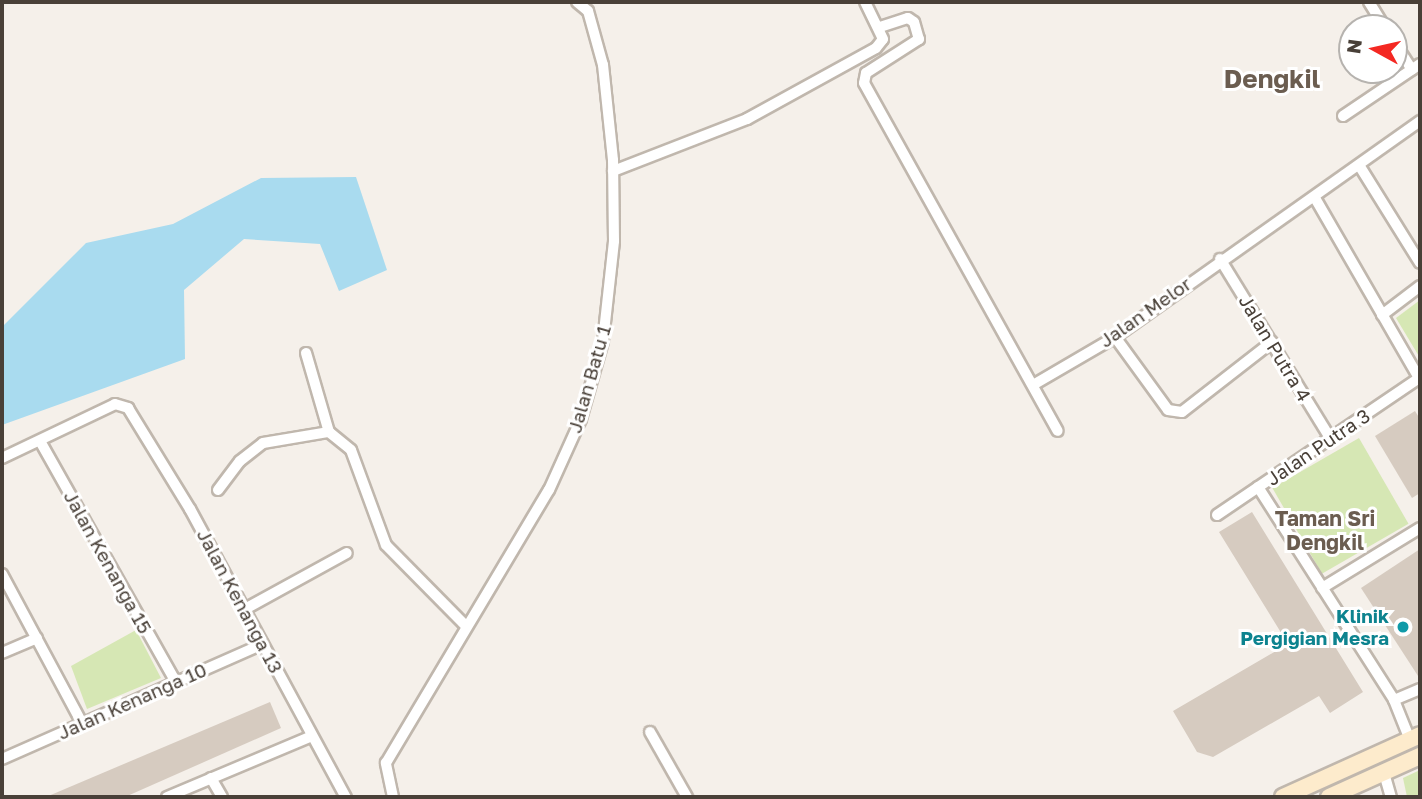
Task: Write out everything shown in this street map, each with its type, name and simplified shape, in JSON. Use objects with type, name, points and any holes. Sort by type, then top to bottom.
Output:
[{"type":"main road","points":[[1283,797],[1415,737]]},
{"type":"main road","points":[[1329,797],[1420,756]]},
{"type":"street","name":"Jalan Batu 1","points":[[393,797],[386,763],[465,625],[549,490],[582,419],[603,341],[614,241],[613,171],[603,65],[589,11],[577,2]]},
{"type":"street","points":[[613,171],[747,119],[876,48],[883,38],[880,27],[865,2]]},
{"type":"street","points":[[880,27],[908,18],[914,22],[919,39],[866,73],[864,83],[1058,431]]},
{"type":"street","points":[[1343,116],[1416,67]]},
{"type":"street","name":"Jalan Melor","points":[[1033,385],[1115,337],[1220,259],[1315,198],[1420,121]]},
{"type":"street","points":[[1359,164],[1420,263]]},
{"type":"street","points":[[1315,198],[1420,379]]},
{"type":"street","name":"Jalan Putra 4","points":[[1220,259],[1330,438]]},
{"type":"street","points":[[1382,316],[1420,286]]},
{"type":"street","points":[[1115,337],[1168,410],[1182,412],[1272,342]]},
{"type":"street","points":[[306,353],[329,432],[351,450],[386,545],[465,625]]},
{"type":"street","name":"Jalan Putra 3","points":[[1217,515],[1420,379]]},
{"type":"street","name":"Jalan Kenanga 13","points":[[40,441],[115,404],[128,408],[245,609],[346,797]]},
{"type":"street","points":[[218,490],[240,461],[263,443],[329,432]]},
{"type":"street","points":[[2,458],[40,441]]},
{"type":"street","name":"Jalan Kenanga 15","points":[[40,441],[176,682]]},
{"type":"street","points":[[1258,487],[1415,737]]},
{"type":"street","points":[[1322,587],[1420,527]]},
{"type":"street","points":[[245,609],[346,553]]},
{"type":"street","points":[[2,574],[82,723]]},
{"type":"street","points":[[2,653],[37,638]]},
{"type":"street","name":"Jalan Kenanga 10","points":[[2,759],[263,644]]},
{"type":"street","points":[[1394,700],[1420,689]]},
{"type":"street","points":[[650,732],[687,797]]},
{"type":"street","points":[[167,797],[312,736]]},
{"type":"street","points":[[1384,773],[1391,797]]},
{"type":"street","points":[[211,778],[222,797]]},
{"type":"green space","points":[[1420,300],[1420,358],[1396,318]]},
{"type":"green space","points":[[1359,438],[1408,524],[1322,574],[1272,488]]},
{"type":"green space","points":[[136,630],[161,678],[87,709],[71,666]]},
{"type":"green space","points":[[1420,770],[1420,797],[1407,797],[1403,778]]},
{"type":"water","points":[[356,177],[387,270],[339,291],[320,244],[244,239],[184,290],[185,359],[2,425],[2,327],[86,243],[173,224],[261,178]]},
{"type":"building","points":[[1415,411],[1420,419],[1420,493],[1412,498],[1375,436]]},
{"type":"building","points":[[1252,512],[1363,692],[1330,713],[1319,696],[1213,757],[1197,752],[1173,711],[1288,644],[1219,532]]},
{"type":"building","name":"Klinik Pergigian Mesra","points":[[1420,549],[1420,679],[1361,588]]},
{"type":"building","points":[[270,702],[281,728],[125,797],[46,797]]},
{"type":"place","name":"Klinik Pergigian Mesra","points":[[1403,627]]},
{"type":"district","name":"Dengkil","points":[[1272,79]]},
{"type":"district","name":"Taman Sri Dengkil","points":[[1325,530]]}]
